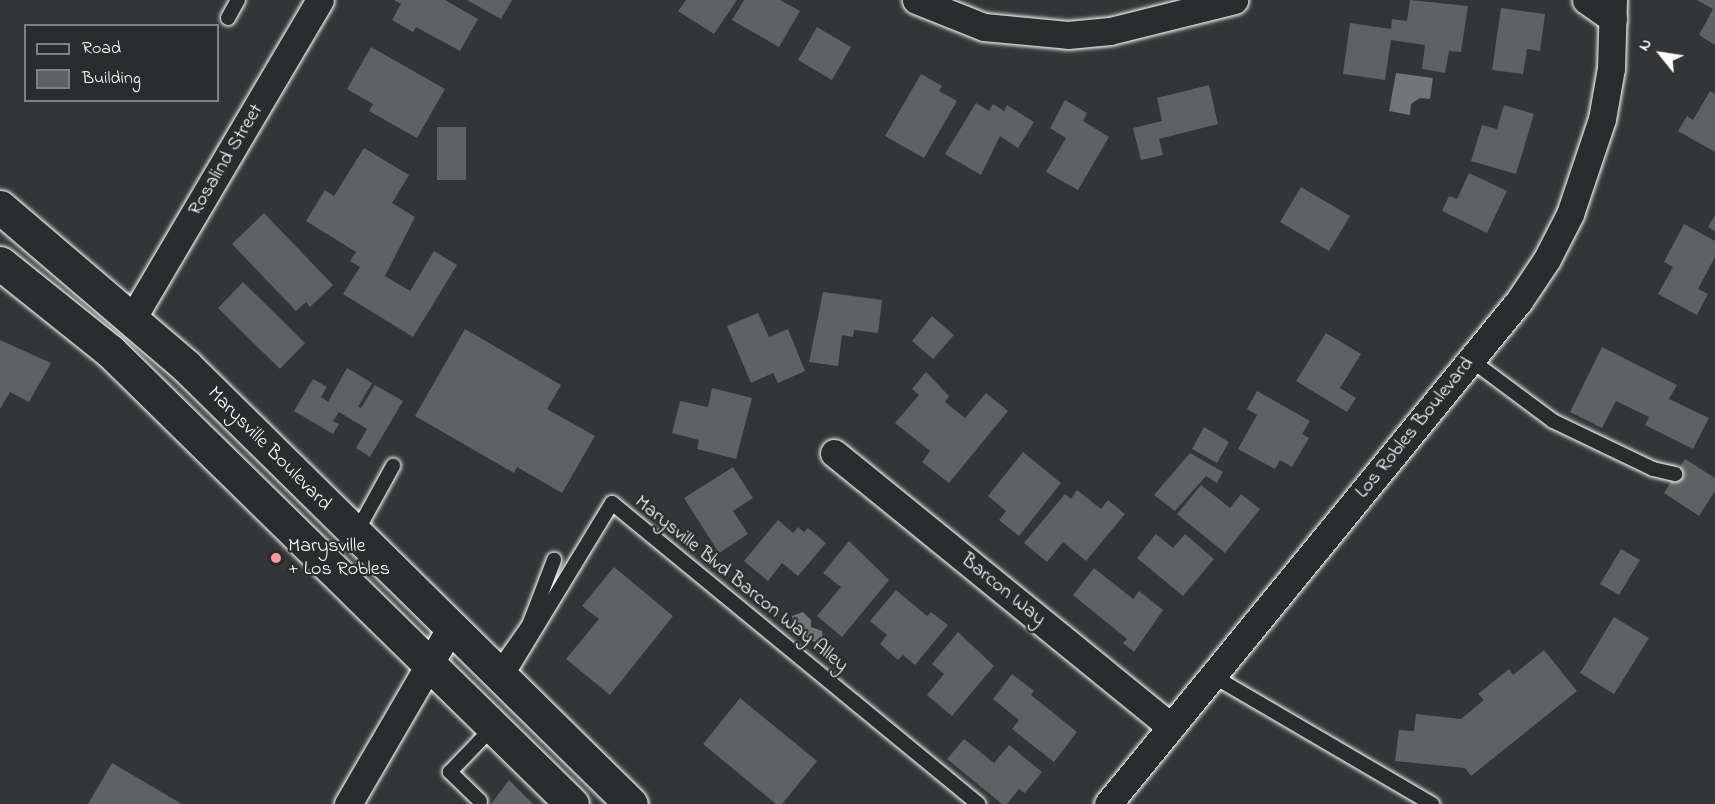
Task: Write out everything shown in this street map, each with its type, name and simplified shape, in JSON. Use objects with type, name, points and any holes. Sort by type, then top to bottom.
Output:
[{"type":"main road","name":"Marysville Boulevard","points":[[0,207],[186,366],[355,535],[631,804]]},
{"type":"main road","name":"Marysville Boulevard","points":[[0,262],[110,351],[572,804]]},
{"type":"main road","points":[[110,351],[132,319]]},
{"type":"street","name":"Rosalind Street","points":[[132,319],[320,0]]},
{"type":"street","points":[[916,0],[984,27],[1068,35],[1110,31],[1234,0]]},
{"type":"street","points":[[1586,0],[1613,9]]},
{"type":"street","name":"Los Robles Boulevard","points":[[1108,804],[1519,301],[1570,214],[1602,119],[1613,9]]},
{"type":"street","name":"Barcon Way","points":[[834,453],[1171,727]]},
{"type":"street","points":[[348,804],[451,627]]},
{"type":"lane","points":[[228,18],[238,0]]},
{"type":"lane","points":[[1471,360],[1552,421],[1653,469],[1675,474]]},
{"type":"lane","points":[[355,535],[393,466]]},
{"type":"lane","name":"Marysville Blvd Barcon Way Alley","points":[[500,676],[612,503],[978,804]]},
{"type":"lane","points":[[500,676],[529,625],[554,560]]},
{"type":"lane","points":[[1213,676],[1432,804]]},
{"type":"lane","points":[[480,801],[450,772],[494,726]]},
{"type":"shaded area","points":[[1396,73],[1433,78],[1430,99],[1420,98],[1411,104],[1410,115],[1389,111]]},
{"type":"shaded area","points":[[803,612],[811,620],[811,627],[822,631],[823,639],[818,644],[795,631],[792,616]]},
{"type":"building","points":[[394,0],[445,0],[478,19],[460,51],[416,27],[413,32],[392,20],[401,4]]},
{"type":"building","points":[[467,0],[512,0],[501,19]]},
{"type":"building","points":[[686,0],[737,0],[714,34],[678,11]]},
{"type":"building","points":[[744,0],[780,0],[800,11],[779,47],[732,20]]},
{"type":"building","points":[[1410,0],[1468,6],[1461,52],[1449,51],[1445,73],[1422,69],[1425,45],[1391,40],[1385,80],[1343,74],[1350,23],[1391,29],[1392,19],[1407,21]]},
{"type":"building","points":[[1697,0],[1715,0],[1715,45],[1699,35],[1713,9]]},
{"type":"building","points":[[1501,8],[1545,14],[1540,51],[1527,49],[1523,74],[1492,70]]},
{"type":"building","points":[[817,27],[851,47],[832,80],[798,60]]},
{"type":"building","points":[[371,47],[445,89],[417,138],[369,111],[373,104],[347,89]]},
{"type":"building","points":[[921,74],[942,86],[939,91],[957,101],[924,158],[885,136]]},
{"type":"building","points":[[1209,85],[1218,124],[1159,139],[1163,155],[1141,160],[1133,128],[1162,121],[1157,98]]},
{"type":"building","points":[[1710,91],[1715,94],[1715,152],[1678,131],[1687,116],[1693,120]]},
{"type":"building","points":[[1065,100],[1087,113],[1083,121],[1109,137],[1078,190],[1046,172],[1066,138],[1050,128]]},
{"type":"building","points":[[976,103],[989,111],[993,104],[1004,111],[1007,105],[1034,122],[1018,148],[1000,136],[981,175],[945,154]]},
{"type":"building","points":[[1504,105],[1534,114],[1516,174],[1471,161],[1482,125],[1497,129]]},
{"type":"building","points":[[437,127],[466,127],[466,180],[437,180]]},
{"type":"building","points":[[364,148],[409,175],[392,203],[415,217],[385,276],[410,291],[434,251],[457,265],[413,337],[343,294],[360,267],[350,261],[356,252],[306,221],[325,190],[334,196]]},
{"type":"building","points":[[1469,173],[1507,191],[1487,233],[1442,211],[1449,196],[1457,199]]},
{"type":"building","points":[[1301,187],[1350,216],[1329,251],[1280,222]]},
{"type":"building","points":[[264,213],[333,285],[310,307],[306,302],[296,311],[232,244]]},
{"type":"building","points":[[1715,215],[1715,231],[1708,227]]},
{"type":"building","points":[[1684,224],[1715,241],[1715,257],[1698,289],[1708,294],[1697,315],[1658,294],[1673,267],[1664,262]]},
{"type":"building","points":[[243,282],[305,343],[280,369],[218,308]]},
{"type":"building","points":[[823,292],[882,300],[878,333],[854,330],[853,337],[842,335],[838,366],[809,362]]},
{"type":"building","points":[[758,313],[769,337],[788,329],[805,371],[778,383],[773,373],[751,383],[727,326]]},
{"type":"building","points":[[932,316],[954,335],[933,359],[912,341]]},
{"type":"building","points":[[465,329],[561,385],[547,409],[595,436],[562,493],[517,467],[514,473],[415,416]]},
{"type":"building","points":[[1326,333],[1361,354],[1340,388],[1356,398],[1347,412],[1296,381]]},
{"type":"building","points":[[0,340],[51,363],[29,402],[10,392],[0,409]]},
{"type":"building","points":[[1602,347],[1677,385],[1669,399],[1709,418],[1693,449],[1645,425],[1649,417],[1616,401],[1602,428],[1570,412]]},
{"type":"building","points":[[347,368],[372,383],[358,407],[361,408],[375,385],[403,401],[370,457],[356,448],[367,429],[339,412],[333,421],[339,424],[333,434],[294,411],[313,379],[327,387],[321,397],[328,402]]},
{"type":"building","points":[[926,372],[949,396],[945,402],[965,418],[986,393],[1008,411],[949,483],[922,462],[930,451],[895,423],[919,395],[912,389]]},
{"type":"building","points":[[712,388],[752,398],[736,459],[697,449],[699,440],[672,433],[680,401],[708,407]]},
{"type":"building","points":[[1257,391],[1310,421],[1302,434],[1309,438],[1292,467],[1280,460],[1275,469],[1238,449],[1257,415],[1247,409]]},
{"type":"building","points":[[1204,427],[1229,442],[1217,463],[1192,449]]},
{"type":"building","points":[[1023,452],[1061,483],[1019,536],[999,520],[1006,511],[988,496]]},
{"type":"building","points":[[1190,453],[1223,472],[1217,483],[1206,476],[1175,511],[1154,495]]},
{"type":"building","points":[[1685,459],[1715,478],[1715,491],[1699,516],[1664,493]]},
{"type":"building","points":[[733,467],[753,498],[733,511],[748,534],[719,553],[684,498]]},
{"type":"building","points":[[1201,485],[1230,508],[1241,494],[1260,509],[1225,553],[1177,514]]},
{"type":"building","points":[[1077,490],[1101,509],[1108,500],[1125,514],[1086,561],[1063,542],[1047,562],[1024,543],[1065,494],[1071,499]]},
{"type":"building","points":[[778,520],[793,533],[798,527],[804,532],[808,528],[826,543],[798,576],[782,563],[768,581],[744,561]]},
{"type":"building","points":[[1156,534],[1173,548],[1185,534],[1214,559],[1183,596],[1137,558]]},
{"type":"building","points":[[849,541],[889,580],[842,637],[817,616],[841,587],[823,573]]},
{"type":"building","points":[[1621,549],[1640,560],[1619,595],[1600,584]]},
{"type":"building","points":[[614,567],[673,616],[610,695],[566,659],[599,619],[582,606]]},
{"type":"building","points":[[1094,568],[1133,599],[1139,591],[1163,610],[1134,652],[1123,643],[1127,639],[1073,595]]},
{"type":"building","points":[[896,590],[927,616],[931,612],[948,625],[915,665],[903,655],[898,660],[880,644],[887,635],[870,621]]},
{"type":"building","points":[[1614,617],[1649,638],[1614,694],[1580,673]]},
{"type":"building","points":[[958,632],[994,666],[952,716],[927,695],[944,674],[932,664]]},
{"type":"building","points":[[1544,650],[1577,691],[1471,776],[1465,768],[1395,761],[1399,730],[1414,731],[1416,714],[1461,719],[1484,700],[1478,694],[1509,669],[1513,675]]},
{"type":"building","points":[[1012,674],[1034,691],[1031,695],[1077,732],[1054,762],[1012,729],[1019,720],[993,699]]},
{"type":"building","points":[[740,698],[817,761],[782,804],[776,804],[703,744]]},
{"type":"building","points":[[964,739],[994,763],[1009,745],[1042,772],[1025,793],[1019,789],[1007,804],[1002,804],[947,759]]},
{"type":"building","points":[[112,763],[182,804],[88,804]]},
{"type":"building","points":[[509,780],[533,804],[491,804]]},
{"type":"place","name":"Marysville + Los Robles","points":[[276,558]]}]
